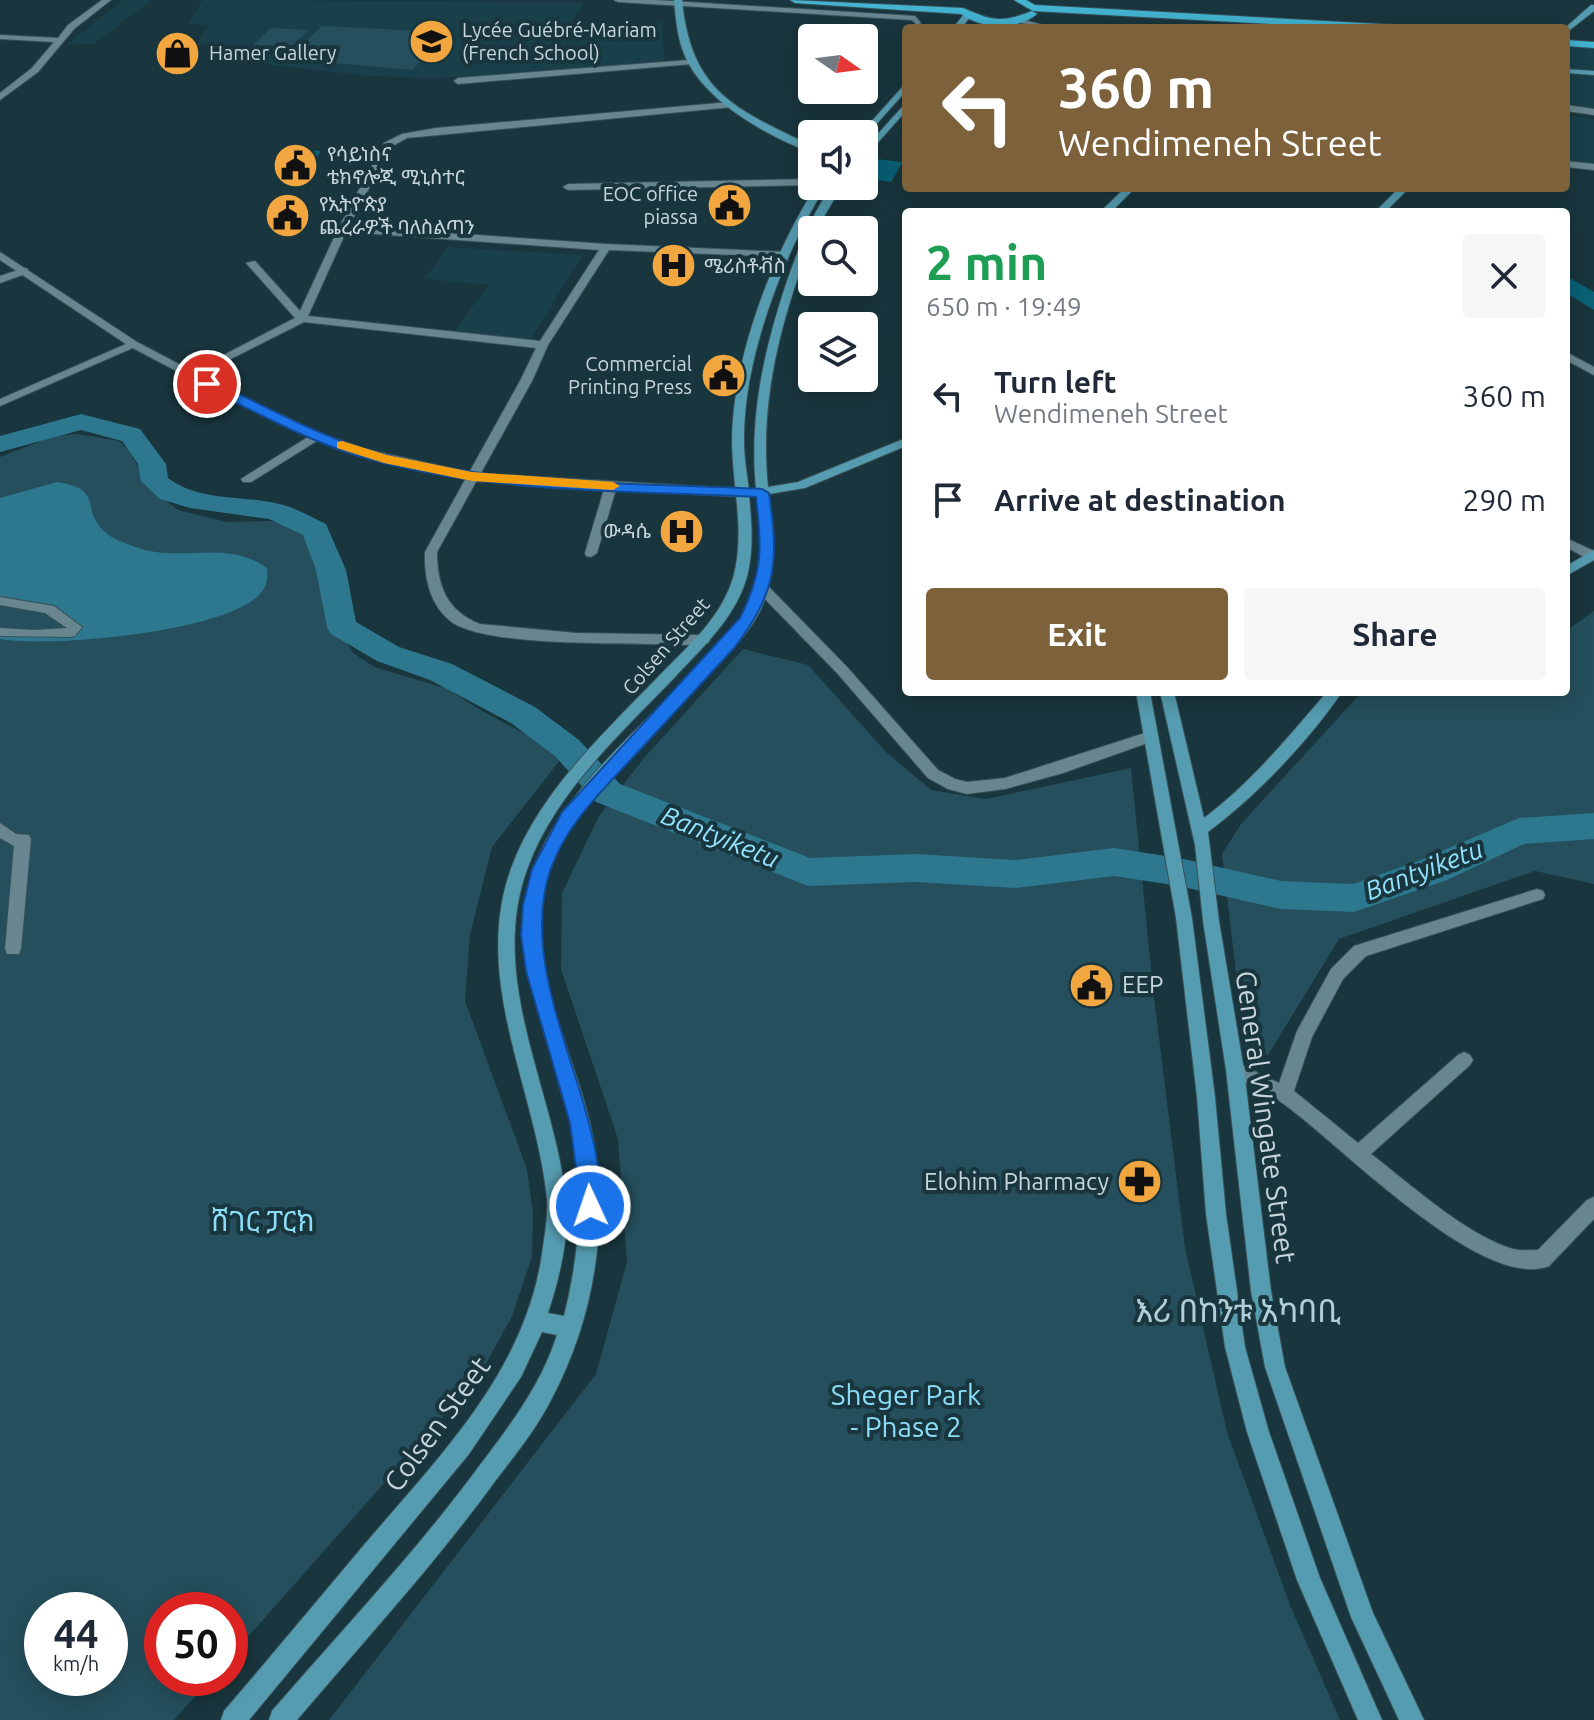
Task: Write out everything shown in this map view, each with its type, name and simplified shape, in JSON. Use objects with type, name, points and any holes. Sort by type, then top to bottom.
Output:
[{"type":"main road","points":[[795,0],[966,8]]},
{"type":"main road","points":[[895,0],[966,8],[979,24],[1021,24],[1032,11]]},
{"type":"main road","points":[[1020,0],[1032,11],[1196,24]]},
{"type":"main road","points":[[678,2],[681,40],[689,62],[706,85],[730,105],[798,142]]},
{"type":"main road","points":[[1570,30],[1594,7]]},
{"type":"main road","points":[[930,8],[955,24]]},
{"type":"main road","points":[[1032,11],[1312,24]]},
{"type":"main road","points":[[1570,35],[1594,38]]},
{"type":"main road","points":[[1570,43],[1594,45]]},
{"type":"main road","points":[[1570,71],[1594,73]]},
{"type":"main road","points":[[877,120],[902,91]]},
{"type":"main road","points":[[878,139],[902,111]]},
{"type":"main road","points":[[1109,208],[1126,192]]},
{"type":"main road","points":[[1384,208],[1400,192]]},
{"type":"main road","points":[[810,216],[825,200]]},
{"type":"main road","name":"Colsen Street","points":[[628,719],[703,640],[728,605],[739,583],[746,547],[738,442],[740,403],[748,361],[785,254],[798,233]]},
{"type":"main road","points":[[281,1720],[447,1531],[518,1433],[551,1379],[570,1328],[584,1280],[590,1231],[590,1181],[580,1123],[536,971],[531,935],[533,905],[542,869],[574,794],[652,725],[729,643],[747,620],[763,589],[768,535],[762,493],[759,404],[765,367],[798,247]]},
{"type":"main road","points":[[743,493],[762,493],[801,485],[902,444]]},
{"type":"main road","points":[[1570,569],[1593,555]]},
{"type":"main road","points":[[1144,696],[1184,918],[1206,1097],[1216,1214],[1235,1347],[1258,1432],[1309,1580],[1370,1720]]},
{"type":"main road","name":"General Wingate Street","points":[[1168,696],[1201,838],[1235,1070],[1261,1291],[1275,1367],[1363,1617],[1412,1720]]},
{"type":"main road","points":[[1201,838],[1264,775],[1332,696]]},
{"type":"main road","name":"Colsen Steet","points":[[233,1720],[421,1495],[494,1402],[538,1321],[551,1276],[557,1202],[547,1144],[519,1044],[505,945],[510,907],[519,868],[538,825],[574,794],[628,719]]},
{"type":"main road","points":[[538,1321],[570,1328]]},
{"type":"street","points":[[0,97],[35,70],[78,20],[107,0]]},
{"type":"street","points":[[618,0],[911,18],[917,23]]},
{"type":"street","points":[[0,37],[58,40]]},
{"type":"street","points":[[458,81],[689,62]]},
{"type":"street","points":[[0,87],[11,89]]},
{"type":"street","points":[[302,319],[382,152],[394,140],[405,136],[730,105]]},
{"type":"street","points":[[1570,109],[1594,112]]},
{"type":"street","points":[[1570,164],[1594,167]]},
{"type":"street","points":[[568,187],[798,182]]},
{"type":"street","points":[[343,229],[606,247],[785,254]]},
{"type":"street","points":[[606,247],[543,345],[431,552],[429,576],[436,593],[461,622],[521,633],[703,640]]},
{"type":"street","points":[[0,255],[133,344],[191,375],[316,436],[384,459],[472,477],[743,493]]},
{"type":"street","points":[[251,263],[302,319]]},
{"type":"street","points":[[0,280],[24,271]]},
{"type":"street","points":[[191,375],[302,319],[543,345]]},
{"type":"street","points":[[0,403],[133,344]]},
{"type":"street","points":[[1570,357],[1594,372]]},
{"type":"street","points":[[247,479],[316,436]]},
{"type":"street","points":[[591,553],[611,486]]},
{"type":"street","points":[[1570,544],[1593,555]]},
{"type":"street","points":[[763,589],[842,670],[933,774],[949,784],[969,789],[997,786],[1151,736]]},
{"type":"street","points":[[0,601],[24,602],[49,609],[75,627],[70,633],[21,636],[0,632]]},
{"type":"street","points":[[0,829],[13,840],[23,839],[13,949],[0,937]]},
{"type":"street","points":[[1284,1094],[1303,1036],[1337,974],[1360,951],[1537,895]]},
{"type":"street","points":[[1359,1153],[1464,1060]]},
{"type":"street","points":[[1235,1070],[1284,1094],[1438,1217],[1476,1242],[1514,1259],[1542,1259],[1594,1206]]},
{"type":"shaded area","points":[[123,0],[152,0],[94,44],[66,45]]},
{"type":"shaded area","name":"Lycée Guébré-Mariam (French School)","points":[[203,0],[585,2],[572,21],[580,36],[661,22],[665,62],[481,77],[422,78],[368,76],[210,58],[215,45],[195,45],[210,25],[188,24]]},
{"type":"shaded area","points":[[1570,44],[1594,45],[1594,74],[1570,71]]},
{"type":"shaded area","points":[[1570,74],[1594,76],[1594,111],[1570,108]]},
{"type":"shaded area","points":[[1570,116],[1594,119],[1594,164],[1570,161]]},
{"type":"shaded area","points":[[448,247],[583,255],[530,340],[455,331],[488,285],[424,279]]},
{"type":"shaded area","points":[[57,482],[72,485],[87,495],[96,522],[114,538],[152,552],[235,554],[251,559],[267,568],[265,586],[258,596],[238,609],[174,628],[94,639],[0,639],[0,632],[21,636],[75,627],[49,609],[0,601],[0,498]]},
{"type":"green space","points":[[322,26],[444,32],[413,70],[287,59]]},
{"type":"green space","points":[[271,28],[309,30],[291,47],[253,45]]},
{"type":"green space","name":"ሸገር ፓርክ","points":[[77,434],[119,441],[153,491],[178,510],[227,522],[271,521],[292,526],[311,536],[324,552],[327,605],[353,653],[374,667],[448,689],[564,755],[492,847],[470,935],[465,1001],[527,1169],[533,1213],[532,1257],[512,1316],[479,1376],[248,1637],[248,1592],[144,1592],[144,1696],[196,1696],[174,1720],[0,1720],[0,457],[54,436]]},
{"type":"green space","points":[[1594,611],[1594,884],[1535,871],[1339,939],[1268,1055],[1245,1049],[1222,854],[1241,824],[1358,696],[1570,696],[1570,628]]},
{"type":"green space","name":"Sheger Park - Phase 2","points":[[743,649],[808,665],[886,752],[931,790],[986,799],[1131,768],[1154,997],[1185,1248],[1227,1432],[1290,1605],[1340,1720],[329,1720],[596,1374],[627,1262],[618,1139],[561,969],[562,893],[599,816],[643,759]]},
{"type":"building","name":"የሳይነስና ቴክኖሎጂ ሚኒስተር","points":[[300,150],[321,151],[303,179],[276,179],[286,163],[292,163]]},
{"type":"building","points":[[878,159],[902,162],[891,182],[878,180]]},
{"type":"building","points":[[1570,278],[1594,292],[1594,310],[1570,295]]},
{"type":"waterway","name":"Bantyiketu","points":[[0,444],[81,422],[131,435],[152,464],[155,481],[170,493],[190,500],[275,511],[316,530],[331,570],[342,627],[388,654],[441,672],[523,715],[567,748],[608,793],[808,872],[916,868],[1015,874],[1114,862],[1179,872],[1281,895],[1354,898],[1434,870],[1519,831],[1594,826]]},
{"type":"slow traffic","points":[[342,445],[384,459],[472,477],[613,486]]},
{"type":"place","name":"Lycée Guébré-Mariam (French School)","points":[[431,41]]},
{"type":"place","name":"Hamer Gallery","points":[[178,53]]},
{"type":"place","name":"የሳይነስና ቴክኖሎጂ ሚኒስተር","points":[[296,165]]},
{"type":"place","name":"EOC office piassa","points":[[729,205]]},
{"type":"place","name":"የኢትዮጵያ ጨረራዎች ባለስልጣን","points":[[288,216]]},
{"type":"place","name":"ሜሪስቶቭስ","points":[[673,266]]},
{"type":"place","name":"Commercial Printing Press","points":[[723,375]]},
{"type":"place","name":"ውዳሴ","points":[[682,531]]},
{"type":"place","name":"EEP","points":[[1091,985]]},
{"type":"place","name":"Elohim Pharmacy","points":[[1140,1182]]},
{"type":"district","name":"እሪ በከንቱ አካባቢ","points":[[1238,1311]]},
{"type":"route","points":[[207,384],[316,436],[415,466],[472,477],[762,493],[768,535],[767,558],[763,589],[747,620],[568,816],[542,869],[533,905],[531,935],[536,971],[580,1123],[590,1181],[590,1206]]}]
